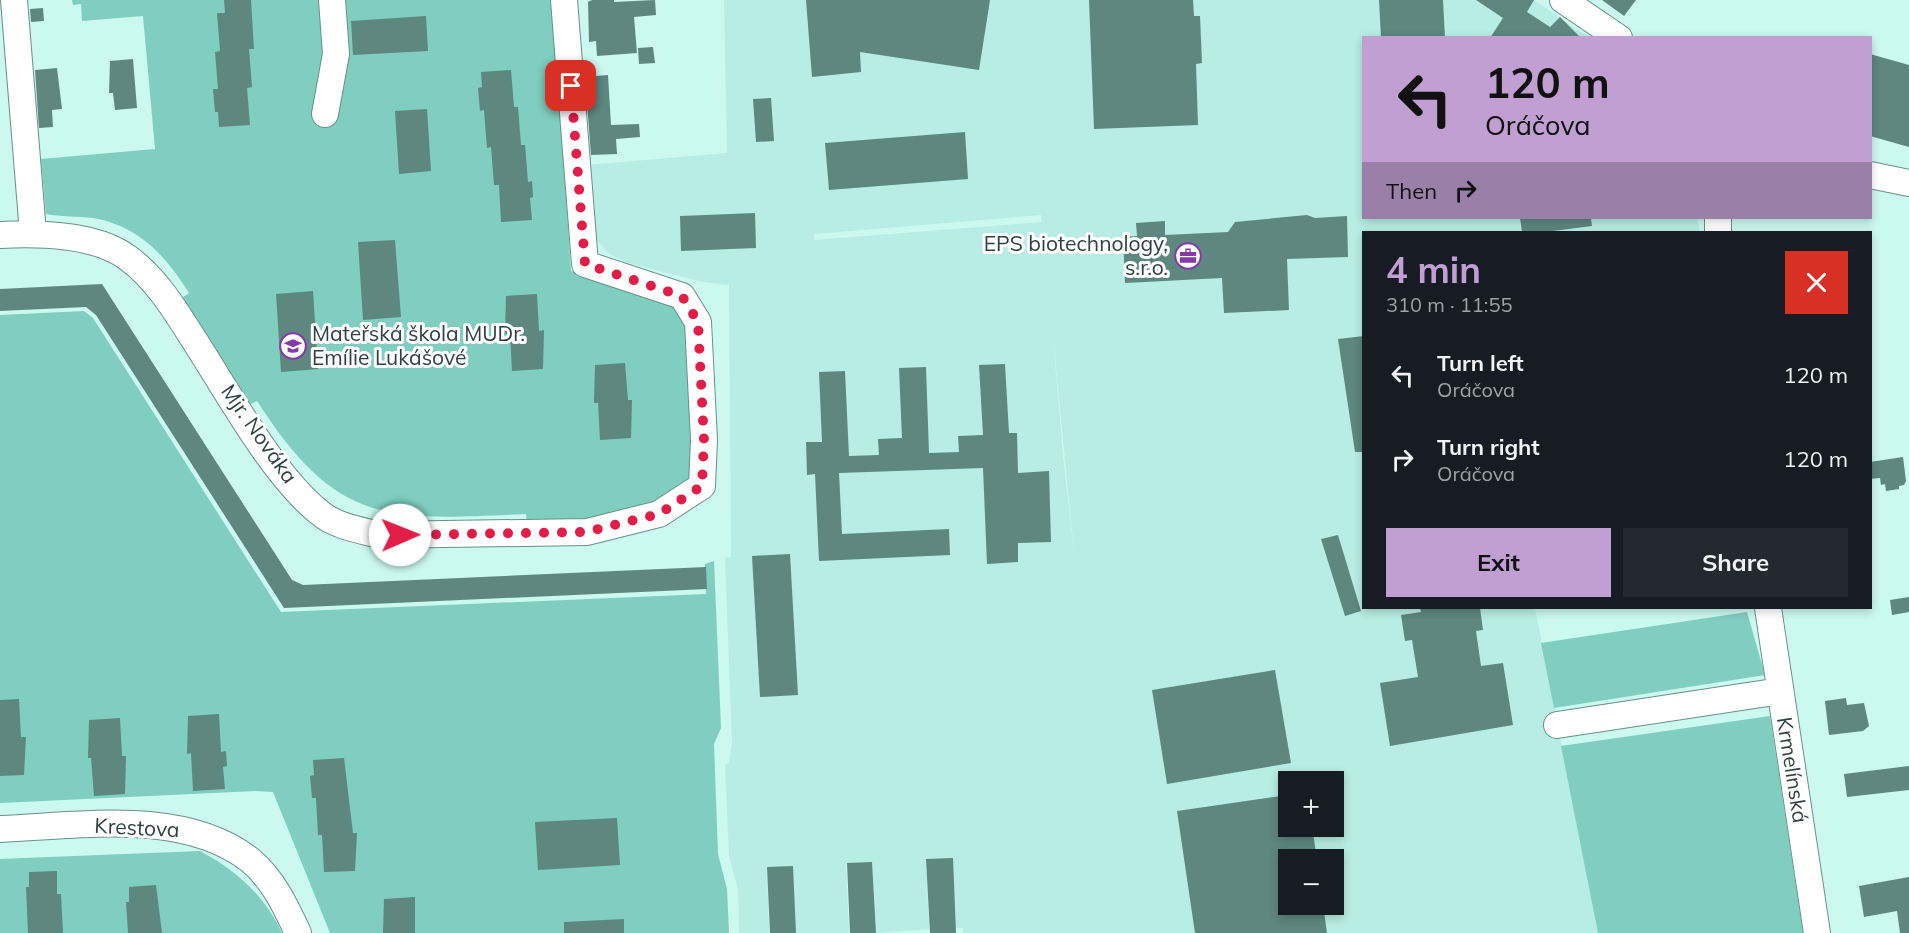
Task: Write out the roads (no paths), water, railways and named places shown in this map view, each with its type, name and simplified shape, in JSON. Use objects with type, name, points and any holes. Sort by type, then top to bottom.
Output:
[{"type":"street","points":[[14,0],[33,233]]},
{"type":"street","points":[[325,114],[336,54],[332,0]]},
{"type":"street","name":"Mjr. Nováka","points":[[0,235],[33,233],[88,241],[128,257],[164,293],[279,470],[320,514],[351,528],[379,536],[586,532],[659,514],[702,486],[704,440],[698,322],[682,296],[585,264],[564,0]]},
{"type":"street","points":[[1563,0],[1616,36]]},
{"type":"street","points":[[1872,175],[1909,183]]},
{"type":"street","name":"Krmelínská","points":[[1768,609],[1817,933]]},
{"type":"street","points":[[1557,725],[1780,691]]},
{"type":"street","name":"Krestova","points":[[0,829],[108,825],[173,827],[213,837],[251,861],[279,894],[298,933]]},
{"type":"place","name":"EPS biotechnology, s.r.o.","points":[[1188,256]]},
{"type":"place","name":"Mateřská škola MUDr. Emílie Lukášové","points":[[293,346]]}]
